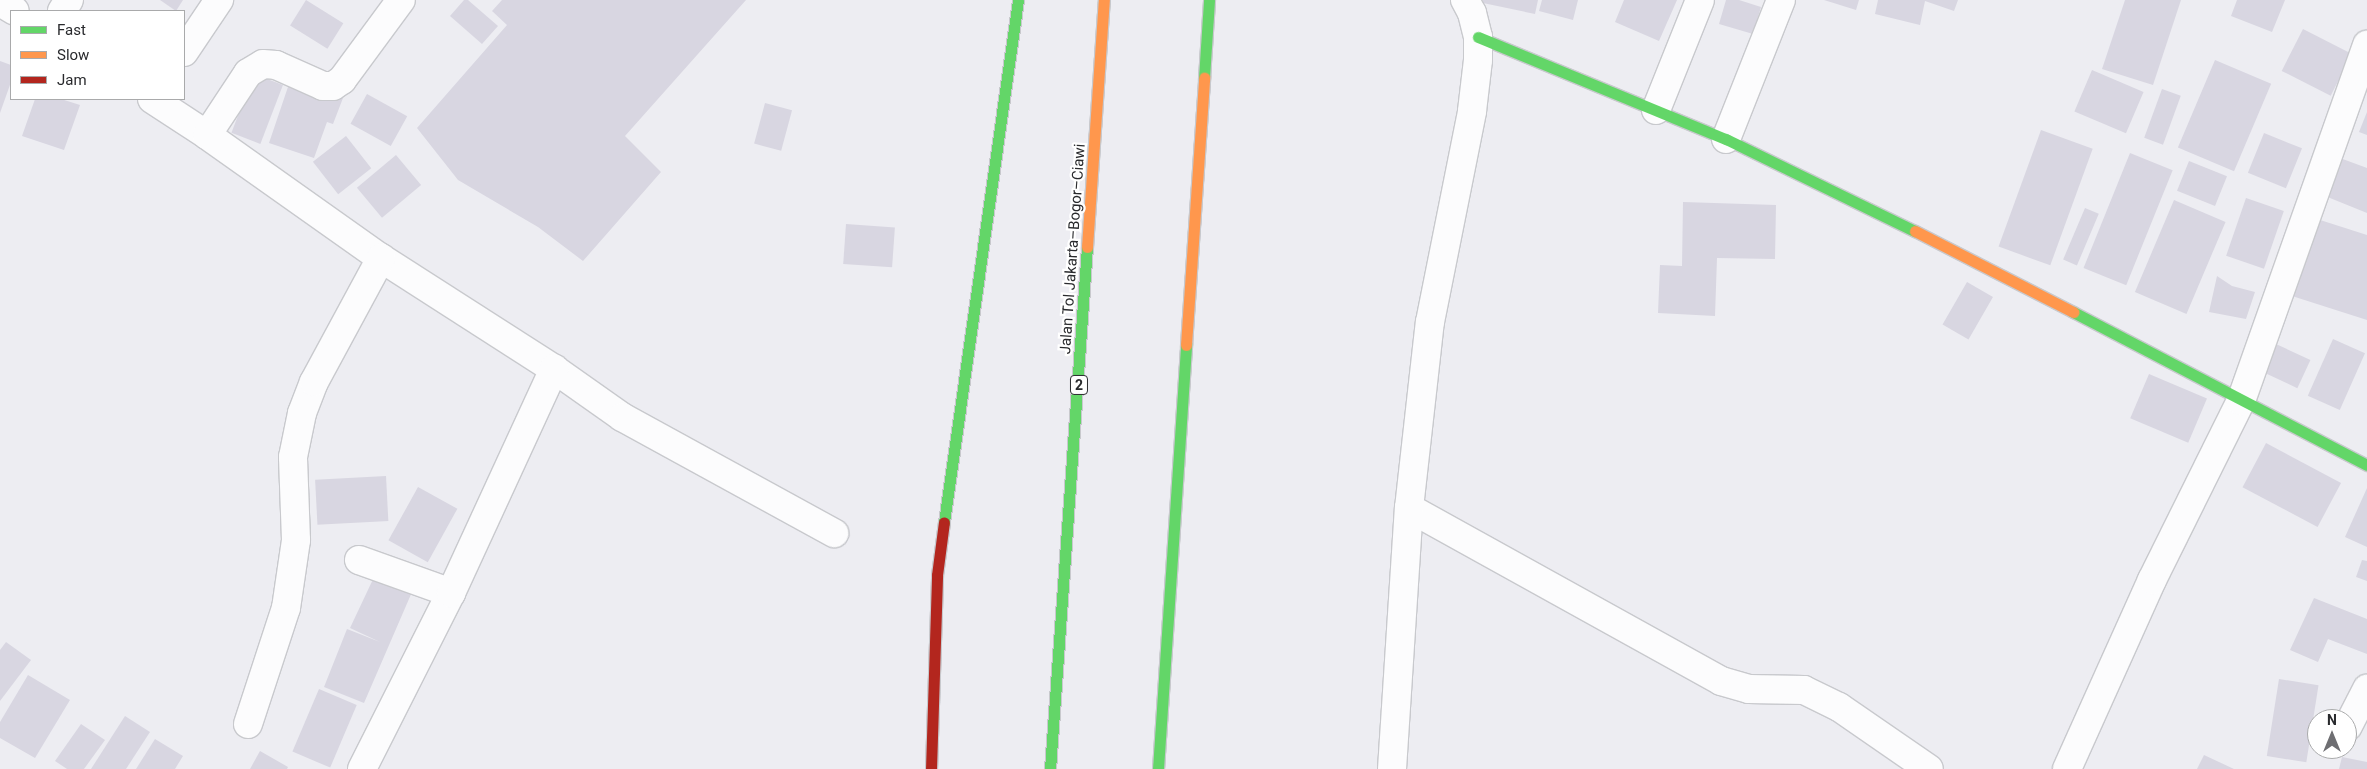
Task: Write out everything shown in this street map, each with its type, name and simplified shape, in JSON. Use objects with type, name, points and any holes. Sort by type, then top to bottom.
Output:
[{"type":"main road","points":[[931,769],[937,575],[1018,0]]},
{"type":"main road","name":"Jalan Tol Jakarta–Bogor–Ciawi","points":[[1050,769],[1104,0]]},
{"type":"main road","points":[[1158,769],[1209,0]]},
{"type":"main road","points":[[1478,37],[1726,139],[1960,253],[2367,465]]},
{"type":"street","points":[[185,50],[218,0]]},
{"type":"street","points":[[207,135],[248,72],[263,64],[276,65],[323,86],[333,86],[342,80],[401,0]]},
{"type":"street","points":[[1392,769],[1409,508],[1430,322],[1472,111],[1478,37],[1472,14],[1465,0]]},
{"type":"street","points":[[1656,110],[1700,0]]},
{"type":"street","points":[[1726,139],[1781,0]]},
{"type":"street","points":[[0,2],[13,10]]},
{"type":"street","points":[[2067,769],[2152,580],[2241,401],[2367,45]]},
{"type":"street","points":[[154,100],[207,135],[381,258],[554,369],[622,417],[834,533]]},
{"type":"street","points":[[248,724],[286,608],[296,540],[293,457],[302,413],[314,382],[381,258]]},
{"type":"street","points":[[362,769],[452,593],[554,369]]},
{"type":"street","points":[[1409,508],[1721,680],[1748,689],[1804,690],[1839,707],[1929,769]]},
{"type":"street","points":[[359,560],[452,593]]},
{"type":"street","points":[[2357,709],[2367,689]]},
{"type":"building","points":[[160,0],[183,0],[177,10]]},
{"type":"building","points":[[306,0],[343,23],[327,49],[290,25]]},
{"type":"building","points":[[464,0],[468,0],[498,26],[482,44],[450,16]]},
{"type":"building","points":[[502,0],[746,0],[625,136],[661,172],[583,261],[538,227],[458,180],[417,128],[507,25],[492,11]]},
{"type":"building","points":[[1483,0],[1538,0],[1535,14],[1483,3]]},
{"type":"building","points":[[1542,0],[1578,0],[1573,20],[1539,11]]},
{"type":"building","points":[[1624,0],[1677,0],[1659,41],[1615,22]]},
{"type":"building","points":[[1726,0],[1739,0],[1761,7],[1753,34],[1719,24]]},
{"type":"building","points":[[1824,0],[1859,0],[1856,10]]},
{"type":"building","points":[[1878,0],[1958,0],[1954,11],[1925,1],[1920,25],[1875,14]]},
{"type":"building","points":[[2125,0],[2181,0],[2153,85],[2102,69]]},
{"type":"building","points":[[2237,0],[2285,0],[2272,32],[2231,16]]},
{"type":"building","points":[[2303,29],[2352,54],[2331,96],[2282,71]]},
{"type":"building","points":[[2215,60],[2271,84],[2234,171],[2178,147]]},
{"type":"building","points":[[0,61],[10,65],[10,85],[0,113]]},
{"type":"building","points":[[2092,70],[2144,92],[2126,133],[2074,111]]},
{"type":"building","points":[[254,74],[283,85],[260,144],[231,133]]},
{"type":"building","points":[[291,78],[343,98],[333,124],[327,122],[314,158],[269,143]]},
{"type":"building","points":[[2162,89],[2181,96],[2163,145],[2144,138]]},
{"type":"building","points":[[367,94],[407,116],[391,146],[351,124]]},
{"type":"building","points":[[35,100],[64,100],[80,105],[64,150],[22,136]]},
{"type":"building","points":[[765,103],[792,110],[781,151],[754,144]]},
{"type":"building","points":[[2367,112],[2367,135],[2359,132]]},
{"type":"building","points":[[2041,130],[2093,149],[2050,265],[1999,247]]},
{"type":"building","points":[[2264,133],[2302,148],[2286,188],[2248,173]]},
{"type":"building","points":[[346,136],[371,168],[338,194],[313,162]]},
{"type":"building","points":[[2130,153],[2173,170],[2126,285],[2084,268]]},
{"type":"building","points":[[396,155],[421,185],[382,218],[357,188]]},
{"type":"building","points":[[2340,158],[2367,168],[2367,213],[2325,196]]},
{"type":"building","points":[[2189,161],[2227,176],[2215,206],[2177,191]]},
{"type":"building","points":[[2246,198],[2284,211],[2264,269],[2226,256]]},
{"type":"building","points":[[2174,200],[2226,222],[2186,314],[2135,292]]},
{"type":"building","points":[[1683,202],[1776,205],[1775,259],[1717,258],[1715,316],[1658,313],[1660,265],[1682,266]]},
{"type":"building","points":[[2085,208],[2099,214],[2077,265],[2063,260]]},
{"type":"building","points":[[2317,219],[2367,235],[2367,320],[2292,296]]},
{"type":"building","points":[[846,224],[895,227],[892,267],[843,264]]},
{"type":"building","points":[[2217,276],[2232,286],[2255,292],[2246,319],[2209,312]]},
{"type":"building","points":[[1967,282],[1993,297],[1968,339],[1942,324]]},
{"type":"building","points":[[2333,339],[2365,353],[2340,410],[2308,396]]},
{"type":"building","points":[[2276,344],[2310,360],[2297,388],[2263,372]]},
{"type":"building","points":[[2149,374],[2207,399],[2188,443],[2130,418]]},
{"type":"building","points":[[2266,443],[2341,483],[2318,527],[2243,487]]},
{"type":"building","points":[[386,476],[388,521],[317,525],[315,480]]},
{"type":"building","points":[[418,487],[457,509],[428,562],[388,540]]},
{"type":"building","points":[[2367,488],[2367,547],[2345,537]]},
{"type":"building","points":[[2362,560],[2367,561],[2367,581],[2356,577]]},
{"type":"building","points":[[375,575],[412,592],[364,703],[324,687],[347,629],[380,642],[350,628]]},
{"type":"building","points":[[2314,598],[2367,619],[2367,654],[2328,639],[2318,662],[2290,650]]},
{"type":"building","points":[[6,642],[31,660],[0,701],[0,650]]},
{"type":"building","points":[[28,675],[70,700],[35,758],[0,738],[0,722]]},
{"type":"building","points":[[2279,679],[2319,685],[2315,709],[2307,709],[2306,762],[2267,756]]},
{"type":"building","points":[[319,689],[357,705],[330,768],[292,752]]},
{"type":"building","points":[[125,716],[150,732],[126,769],[91,769]]},
{"type":"building","points":[[81,724],[105,740],[84,769],[67,769],[55,761]]},
{"type":"building","points":[[155,739],[183,756],[175,769],[136,769]]},
{"type":"building","points":[[260,751],[288,767],[287,769],[250,769]]},
{"type":"building","points":[[2204,755],[2234,769],[2197,769]]},
{"type":"building","points":[[2342,759],[2367,762],[2367,769],[2339,769]]},
{"type":"traffic: fast","points":[[944,522],[1018,0]]},
{"type":"traffic: fast","points":[[1204,78],[1209,0]]},
{"type":"traffic: fast","points":[[1478,37],[1726,139],[1915,231]]},
{"type":"traffic: fast","points":[[1050,769],[1087,247]]},
{"type":"traffic: fast","points":[[2073,312],[2367,465]]},
{"type":"traffic: fast","points":[[1158,769],[1186,345]]},
{"type":"traffic: slow","points":[[1087,247],[1104,0]]},
{"type":"traffic: slow","points":[[1186,345],[1204,78]]},
{"type":"traffic: slow","points":[[1915,231],[2073,312]]},
{"type":"traffic: jam","points":[[931,769],[937,575],[944,522]]}]
